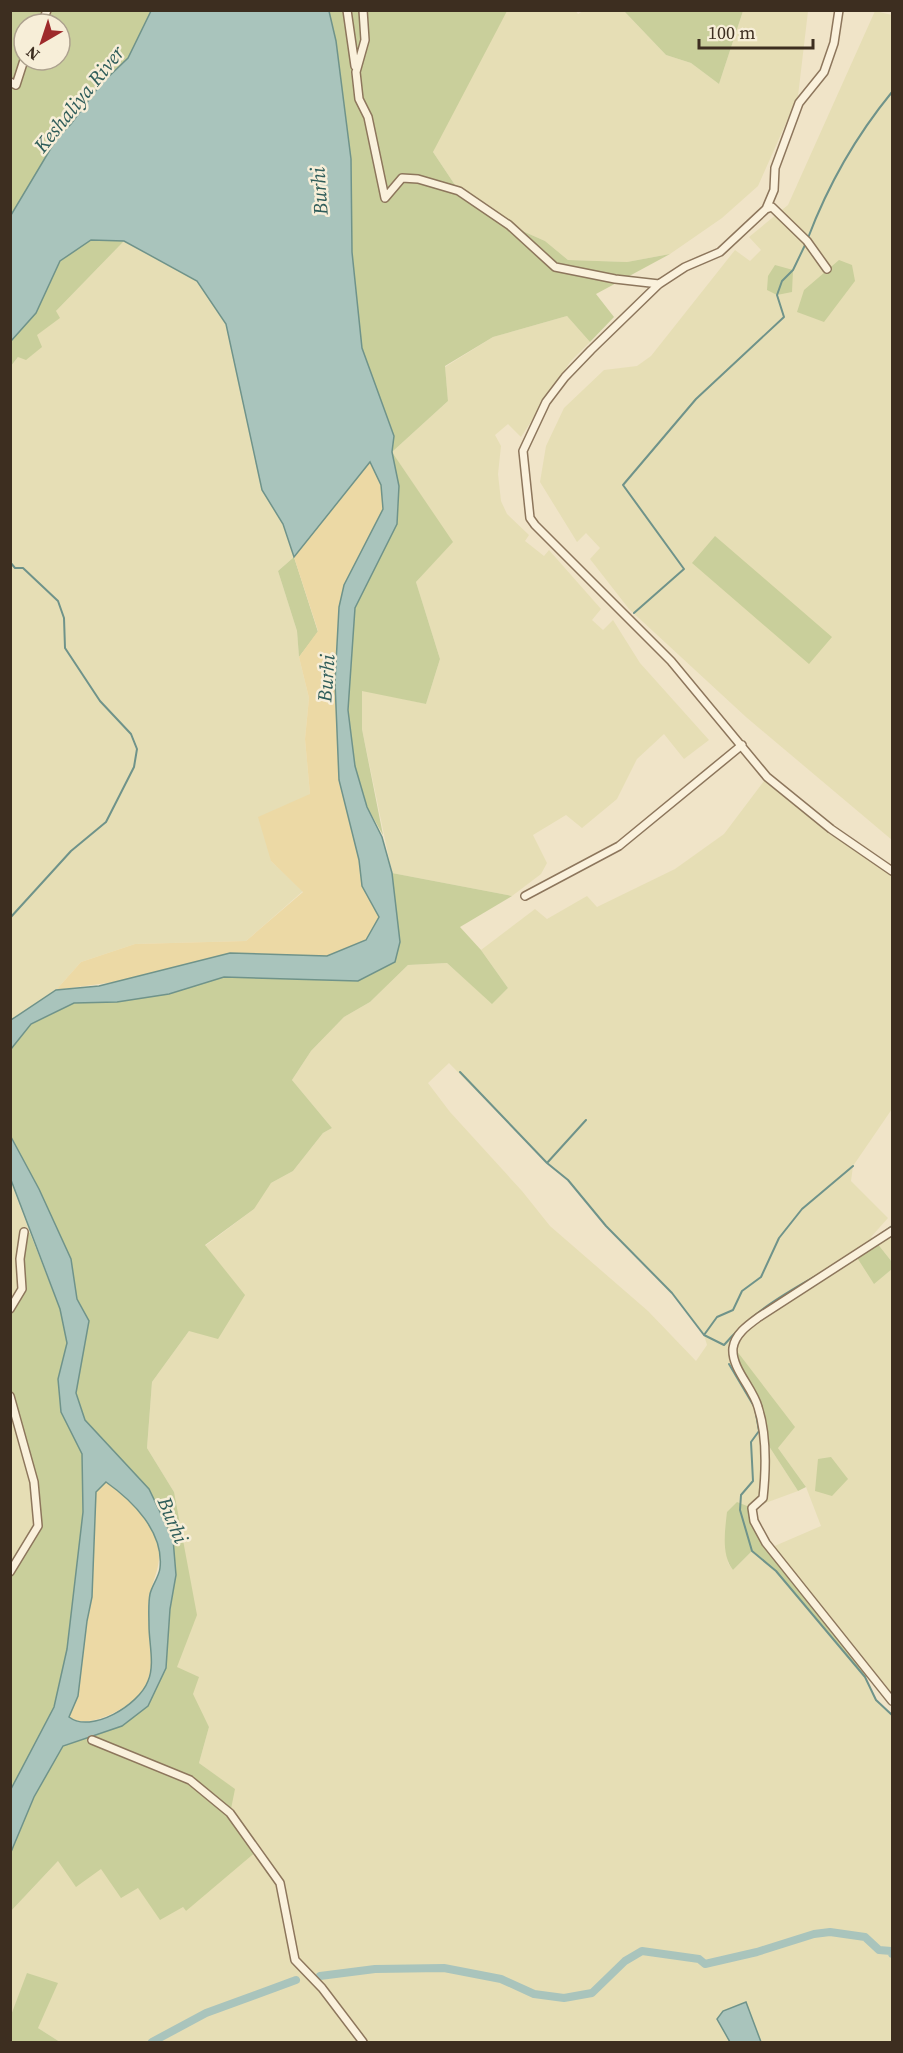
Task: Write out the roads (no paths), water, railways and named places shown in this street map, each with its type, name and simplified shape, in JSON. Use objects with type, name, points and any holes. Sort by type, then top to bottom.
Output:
[{"type":"street","points":[[346,10],[359,99],[368,117],[385,198],[402,178],[418,179],[459,191],[509,225],[555,267],[615,279],[659,284]]},
{"type":"street","points":[[356,72],[365,39],[363,10]]},
{"type":"street","points":[[839,10],[834,43],[824,72],[799,103],[776,168],[774,190],[766,208],[720,252],[685,267],[659,284],[591,350],[565,377],[546,402],[523,451],[530,518],[671,661],[767,777],[831,829],[892,871]]},
{"type":"street","points":[[10,82],[16,86],[20,72]]},
{"type":"street","points":[[766,208],[772,207],[807,241],[827,269]]},
{"type":"street","points":[[525,896],[619,846],[742,745]]},
{"type":"street","points":[[892,1231],[759,1317],[741,1331],[733,1346],[734,1357],[758,1406],[763,1437],[763,1498],[752,1509],[754,1521],[766,1543],[892,1701]]},
{"type":"street","points":[[10,1310],[22,1288],[20,1259],[24,1232]]},
{"type":"street","points":[[10,1396],[34,1482],[38,1526],[10,1572]]},
{"type":"street","points":[[92,1740],[190,1780],[230,1814],[280,1883],[295,1960],[322,1988],[363,2043]]},
{"type":"water","name":"Burhi","points":[[151,11],[329,11],[336,41],[351,159],[352,252],[362,348],[394,436],[392,452],[399,486],[397,524],[355,608],[348,710],[355,766],[367,807],[382,837],[392,873],[400,942],[395,962],[358,981],[224,977],[169,994],[117,1002],[74,1003],[31,1024],[11,1049],[11,1020],[56,990],[99,986],[230,953],[327,956],[366,940],[379,917],[362,886],[359,860],[339,780],[335,682],[339,607],[344,585],[383,509],[381,485],[370,462],[294,557],[283,524],[262,490],[226,324],[197,281],[124,241],[91,240],[60,261],[36,313],[11,341],[11,215],[57,138],[71,124],[100,85],[128,58]]},
{"type":"water","points":[[11,1137],[39,1189],[71,1259],[77,1299],[89,1321],[76,1393],[85,1420],[149,1489],[173,1539],[176,1575],[170,1609],[166,1668],[148,1706],[122,1726],[63,1746],[34,1797],[11,1852],[11,1789],[54,1707],[67,1649],[83,1512],[82,1454],[61,1412],[58,1379],[67,1343],[60,1309],[11,1180]],"holes":[[[106,1482],[126,1498],[145,1519],[152,1530],[160,1555],[160,1568],[149,1602],[150,1675],[143,1690],[125,1707],[101,1719],[89,1722],[78,1721],[69,1717],[78,1696],[92,1597],[96,1492]]]},
{"type":"water","points":[[746,2002],[761,2042],[730,2042],[717,2019],[723,2011]]},
{"type":"waterway","points":[[808,238],[824,199],[844,162],[866,126],[892,92]]},
{"type":"waterway","points":[[634,613],[684,569],[623,485],[696,399],[784,317],[777,295],[782,281],[793,270],[806,243]]},
{"type":"waterway","points":[[10,562],[15,568],[23,568],[58,601],[64,618],[65,648],[100,701],[131,734],[137,749],[134,767],[106,822],[71,851],[10,918]]},
{"type":"waterway","points":[[460,1072],[547,1163],[568,1180],[606,1226],[672,1293],[704,1335],[724,1345],[757,1313],[821,1273]]},
{"type":"waterway","points":[[547,1163],[586,1120]]},
{"type":"waterway","points":[[704,1335],[717,1317],[733,1310],[742,1291],[761,1277],[779,1238],[802,1209],[853,1166]]},
{"type":"waterway","points":[[877,1237],[892,1226]]},
{"type":"waterway","points":[[729,1364],[755,1408],[759,1431],[751,1442],[753,1481],[741,1495],[740,1510],[752,1551],[776,1571],[865,1677],[876,1700],[892,1715]]},
{"type":"waterway","points":[[320,1976],[375,1969],[444,1968],[501,1979],[534,1994],[564,1998],[592,1993],[625,1961],[642,1951],[699,1959],[705,1964],[757,1952],[814,1934],[830,1932],[865,1937],[879,1950],[891,1951],[892,1954]]},
{"type":"waterway","points":[[152,2042],[206,2013],[296,1980]]},
{"type":"water label","name":"Keshaliya River","points":[[79,99]]}]
